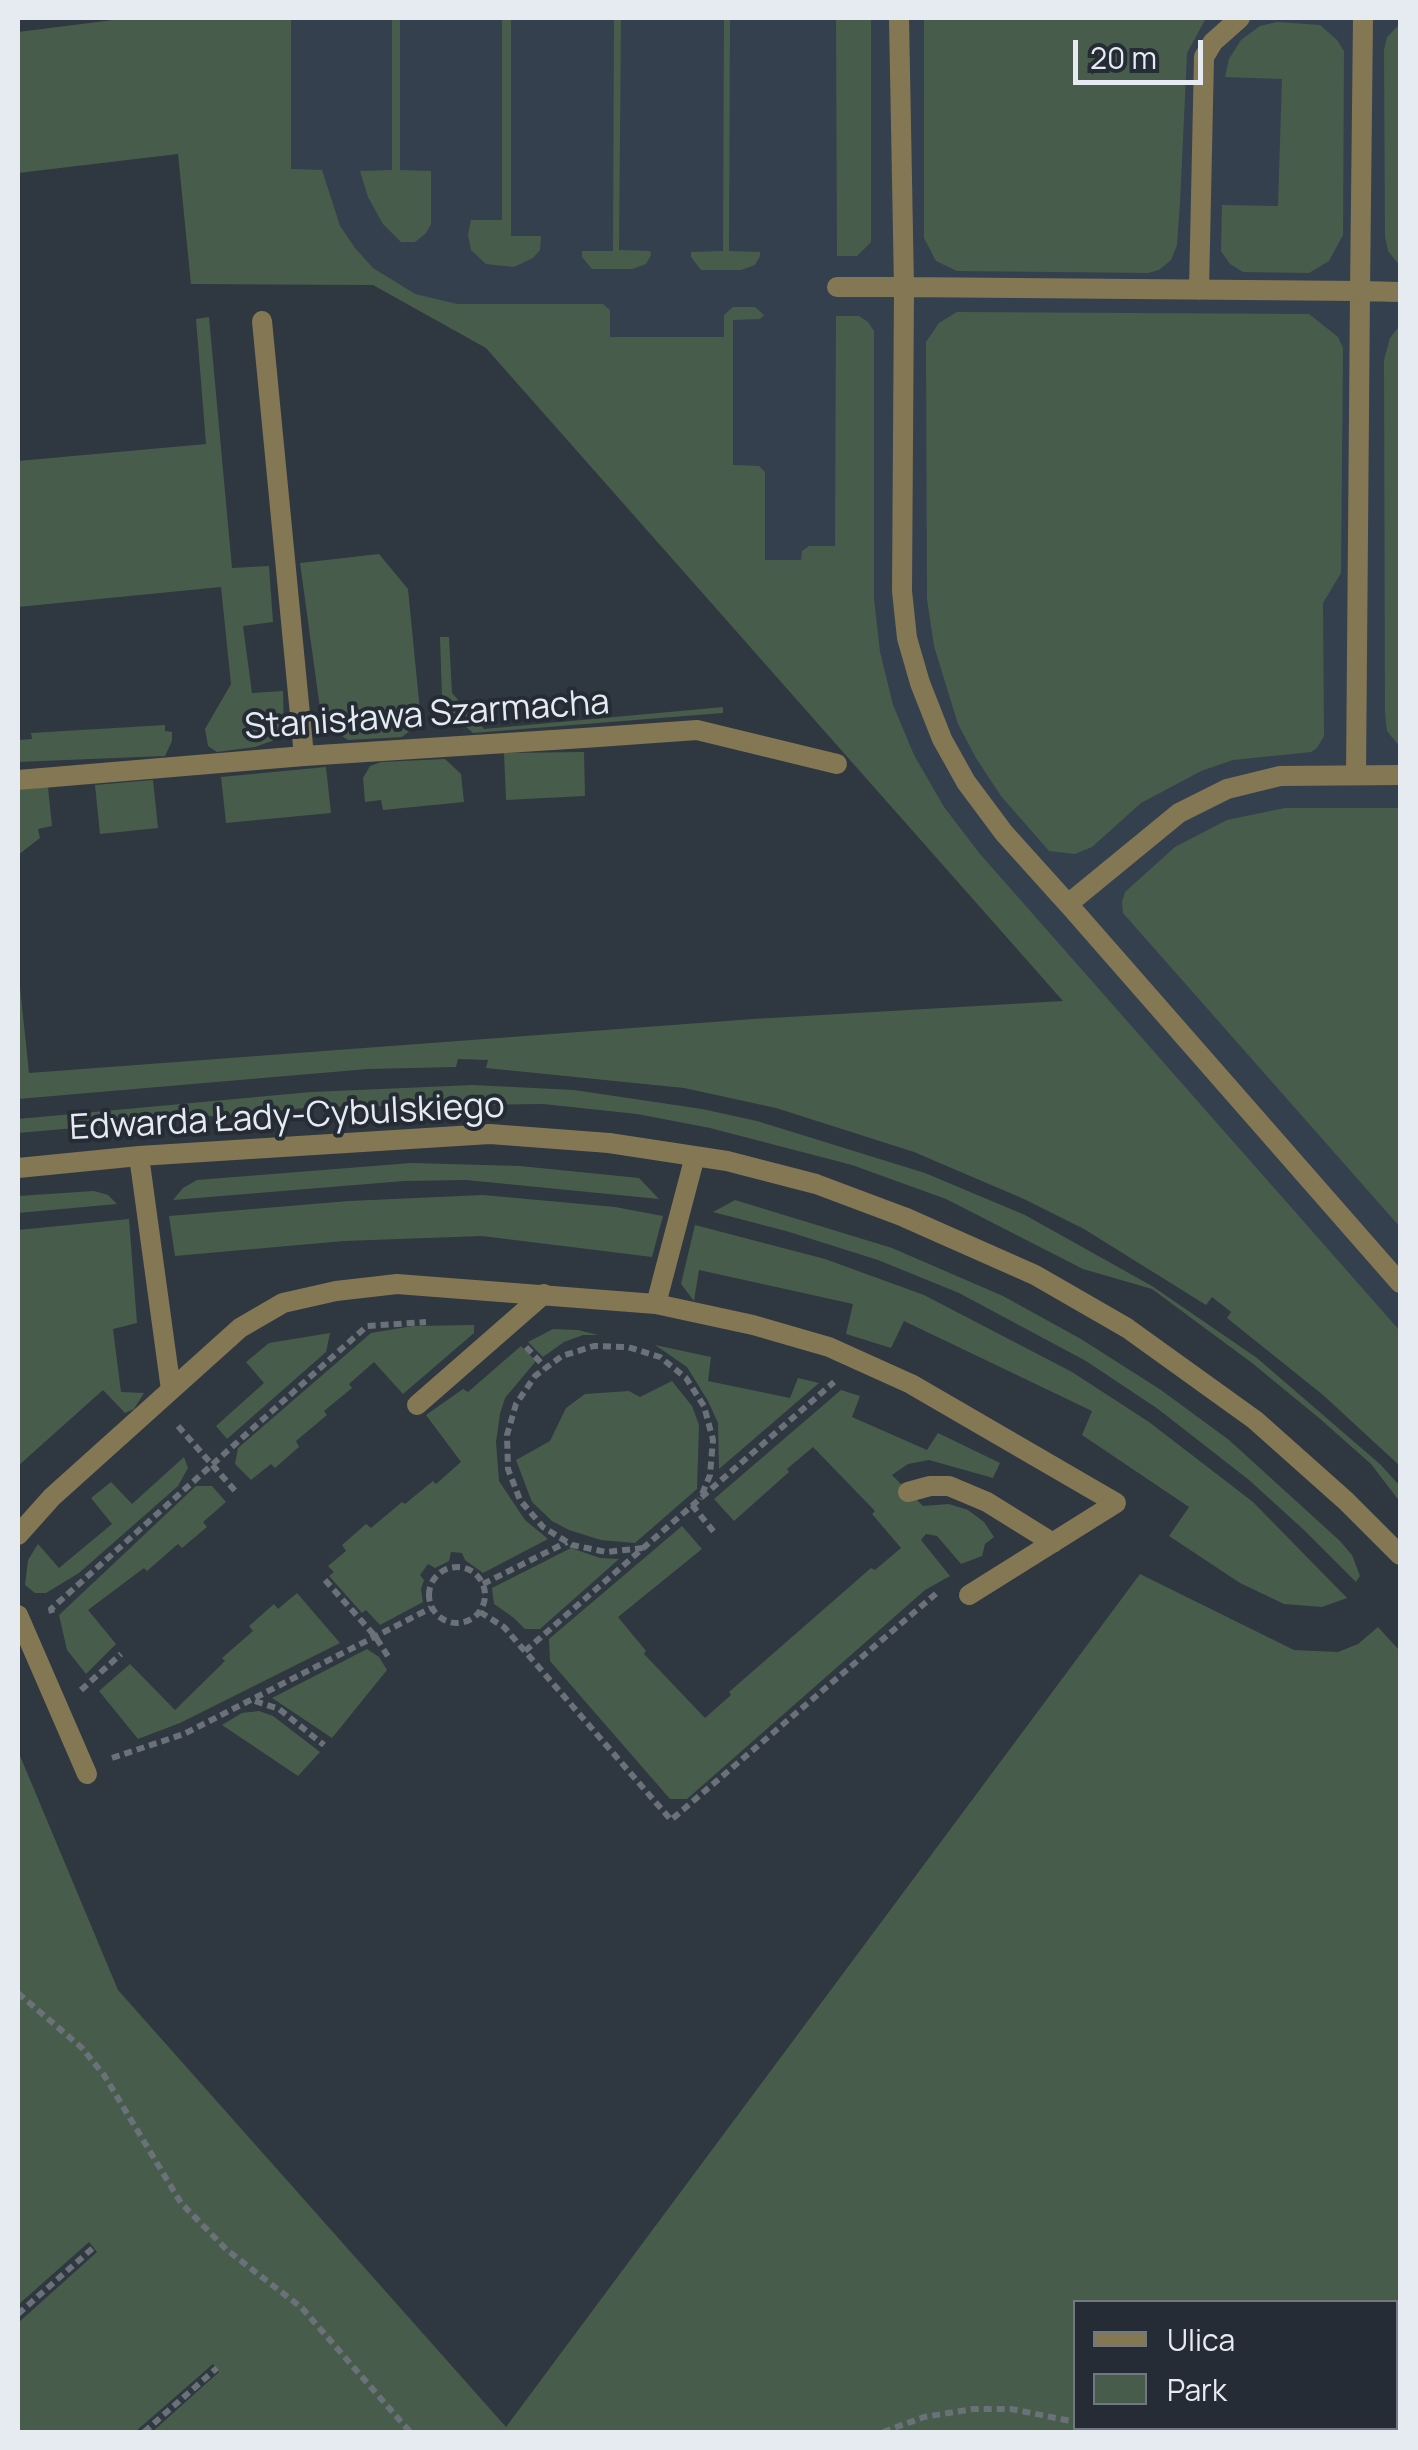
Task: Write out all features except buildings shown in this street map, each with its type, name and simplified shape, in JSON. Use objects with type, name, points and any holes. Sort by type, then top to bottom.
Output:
[{"type":"street","points":[[898,18],[904,287],[902,592],[907,638],[920,683],[942,738],[966,782],[1004,833],[1400,1283]]},
{"type":"street","points":[[1199,290],[1204,58],[1213,42],[1240,18]]},
{"type":"street","points":[[1356,775],[1364,18]]},
{"type":"street","points":[[837,288],[1400,292]]},
{"type":"street","points":[[262,321],[304,756]]},
{"type":"street","name":"Stanisława Szarmacha","points":[[18,780],[696,730],[837,764]]},
{"type":"street","points":[[1068,904],[1179,813],[1228,789],[1280,776],[1400,775]]},
{"type":"street","name":"Edwarda Łady-Cybulskiego","points":[[18,1168],[138,1156],[490,1134],[610,1143],[696,1156],[816,1184],[904,1217],[1035,1275],[1126,1328],[1239,1408],[1346,1501],[1400,1555]]},
{"type":"street","points":[[138,1156],[164,1396]]},
{"type":"street","points":[[656,1304],[696,1156]]},
{"type":"street","points":[[18,1535],[52,1497],[240,1328],[283,1303],[397,1284],[656,1304],[829,1346],[911,1384],[1116,1503],[969,1595]]},
{"type":"street","points":[[418,1405],[544,1294]]},
{"type":"street","points":[[908,1492],[949,1486],[987,1502],[1052,1543]]},
{"type":"street","points":[[18,1616],[85,1770]]},
{"type":"path","points":[[57,1628],[51,1609],[367,1326],[432,1322]]},
{"type":"path","points":[[524,1346],[546,1368]]},
{"type":"path","points":[[643,1548],[606,1552],[566,1542],[542,1527],[520,1500],[508,1469],[507,1435],[516,1404],[536,1376],[562,1356],[594,1346],[618,1346],[660,1357],[686,1378],[704,1406],[713,1440],[710,1475],[700,1499]]},
{"type":"path","points":[[526,1650],[834,1382],[846,1381]]},
{"type":"path","points":[[164,1396],[212,1465],[237,1493]]},
{"type":"path","points":[[692,1506],[714,1532]]},
{"type":"path","points":[[483,1584],[566,1542]]},
{"type":"path","points":[[454,1567],[471,1571],[483,1584],[484,1603],[480,1612],[464,1622],[445,1620],[431,1608],[429,1590],[445,1570],[454,1567]]},
{"type":"path","points":[[325,1580],[376,1636],[389,1658]]},
{"type":"path","points":[[480,1612],[504,1627],[526,1650],[671,1820],[940,1591]]},
{"type":"path","points":[[85,1770],[184,1734],[431,1608]]},
{"type":"path","points":[[80,1690],[121,1654]]},
{"type":"path","points":[[75,1678],[88,1708]]},
{"type":"path","points":[[251,1700],[279,1709],[324,1745]]},
{"type":"path","points":[[104,1742],[112,1758]]},
{"type":"path","points":[[18,1993],[82,2048],[104,2075],[158,2169],[193,2216],[227,2250],[302,2308],[410,2432]]},
{"type":"path","points":[[18,2314],[94,2247]]},
{"type":"path","points":[[144,2432],[217,2368]]},
{"type":"path","points":[[883,2432],[924,2417],[973,2409],[1011,2409],[1073,2421]]},
{"type":"shaded area","points":[[166,18],[1400,18],[1400,1382],[486,348],[373,285],[191,284]]},
{"type":"green space","points":[[129,18],[291,18],[291,169],[322,170],[340,226],[355,248],[373,268],[415,294],[457,304],[603,304],[610,310],[610,337],[724,337],[724,315],[733,307],[755,307],[764,315],[760,319],[733,320],[733,465],[759,466],[765,472],[765,560],[801,560],[802,551],[809,546],[835,546],[836,316],[859,316],[868,322],[874,331],[874,599],[880,652],[893,705],[914,755],[944,807],[980,854],[1400,1331],[1400,1466],[1323,1395],[1227,1318],[1231,1312],[1212,1297],[1206,1305],[1084,1229],[1024,1199],[914,1152],[776,1108],[684,1088],[486,1068],[488,1060],[458,1059],[456,1067],[368,1069],[18,1099],[18,968],[29,1073],[753,1019],[1063,1001],[486,348],[373,285],[191,284],[178,154],[18,173],[18,32]]},
{"type":"green space","points":[[392,18],[400,18],[400,170],[431,171],[431,224],[415,242],[401,242],[383,224],[368,197],[360,171],[392,170]]},
{"type":"green space","points":[[502,18],[511,18],[511,236],[541,236],[540,250],[514,267],[486,264],[471,250],[468,235],[471,220],[502,220]]},
{"type":"green space","points":[[614,18],[621,18],[619,250],[650,251],[651,255],[646,264],[632,269],[592,269],[582,251],[613,251]]},
{"type":"green space","points":[[724,18],[730,18],[729,251],[760,252],[760,256],[755,265],[741,270],[701,270],[691,252],[723,251]]},
{"type":"green space","points":[[836,18],[871,18],[871,242],[857,256],[837,256]]},
{"type":"green space","points":[[924,18],[1206,18],[1187,53],[1177,245],[1171,260],[1148,273],[957,271],[936,261],[924,238]]},
{"type":"green space","points":[[1277,22],[1320,25],[1344,51],[1343,235],[1329,261],[1309,273],[1243,272],[1230,264],[1221,251],[1222,205],[1278,206],[1282,79],[1225,77],[1229,59],[1241,40],[1260,26]]},
{"type":"green space","points":[[1400,24],[1400,266],[1388,251],[1385,236],[1384,50],[1387,37]]},
{"type":"green space","points":[[957,312],[1309,314],[1338,337],[1343,348],[1341,573],[1323,603],[1324,736],[1317,748],[1311,752],[1233,760],[1201,771],[1141,803],[1092,847],[1075,854],[1049,851],[1001,796],[958,724],[934,646],[927,599],[926,342],[939,323]]},
{"type":"green space","points":[[209,317],[232,568],[269,566],[273,622],[243,626],[252,693],[283,691],[284,730],[272,741],[255,747],[217,752],[208,746],[205,729],[231,684],[221,587],[18,607],[18,461],[206,444],[196,319]]},
{"type":"green space","points":[[1400,325],[1400,747],[1387,731],[1385,713],[1384,360],[1390,338]]},
{"type":"green space","points":[[379,554],[408,589],[420,711],[416,726],[402,737],[348,740],[322,723],[300,563]]},
{"type":"green space","points":[[440,637],[449,637],[452,693],[484,729],[723,707],[723,713],[473,733],[448,711],[442,697]]},
{"type":"green space","points":[[165,725],[165,731],[172,732],[172,741],[165,756],[18,762],[18,740],[32,739],[31,733]]},
{"type":"green space","points":[[584,752],[585,796],[506,800],[504,753]]},
{"type":"green space","points":[[445,759],[461,774],[464,802],[383,810],[381,800],[365,802],[363,778],[370,766]]},
{"type":"green space","points":[[326,767],[331,813],[226,823],[221,777]]},
{"type":"green space","points":[[153,780],[158,828],[100,834],[95,785]]},
{"type":"green space","points":[[48,787],[52,826],[38,829],[40,838],[18,855],[18,790]]},
{"type":"green space","points":[[1285,808],[1400,808],[1400,1227],[1123,913],[1125,892],[1175,847],[1227,820]]},
{"type":"green space","points":[[473,1085],[574,1090],[757,1121],[925,1173],[1025,1215],[1152,1286],[1257,1358],[1381,1465],[1400,1486],[1400,1502],[1371,1464],[1319,1418],[1152,1289],[1083,1269],[946,1199],[852,1165],[710,1128],[637,1114],[543,1104],[317,1107],[18,1133],[18,1119],[311,1092]]},
{"type":"green space","points":[[411,1163],[520,1166],[639,1178],[659,1199],[466,1180],[404,1181],[173,1200],[197,1180]]},
{"type":"green space","points":[[94,1191],[108,1195],[117,1204],[18,1213],[18,1196]]},
{"type":"green space","points":[[483,1195],[615,1207],[663,1216],[652,1257],[482,1236],[344,1241],[175,1256],[169,1216],[349,1201]]},
{"type":"green space","points":[[735,1200],[892,1248],[1003,1296],[1081,1339],[1229,1440],[1340,1541],[1352,1555],[1360,1576],[1356,1582],[1249,1480],[1158,1409],[1086,1361],[959,1293],[878,1260],[713,1212]]},
{"type":"green space","points":[[129,1219],[137,1323],[113,1329],[121,1392],[144,1393],[134,1409],[125,1413],[103,1390],[18,1466],[18,1230]]},
{"type":"green space","points":[[695,1225],[825,1259],[924,1295],[1072,1372],[1149,1422],[1253,1502],[1347,1598],[1322,1607],[1284,1604],[1240,1583],[1169,1536],[1189,1507],[1082,1435],[1092,1411],[904,1321],[891,1348],[846,1334],[853,1304],[699,1270],[694,1301],[681,1284]]},
{"type":"green space","points":[[474,1325],[474,1333],[403,1394],[374,1362],[349,1384],[352,1388],[324,1411],[327,1415],[296,1441],[299,1447],[275,1468],[271,1464],[251,1480],[235,1464],[238,1448],[371,1333],[413,1326]]},
{"type":"green space","points":[[553,1329],[598,1335],[583,1335],[564,1342],[543,1357],[528,1342]]},
{"type":"green space","points":[[330,1333],[326,1352],[227,1439],[216,1426],[264,1383],[246,1362],[269,1343]]},
{"type":"green space","points":[[655,1345],[711,1357],[708,1381],[790,1398],[798,1378],[819,1383],[719,1469],[718,1423],[708,1401],[687,1367]]},
{"type":"green space","points":[[521,1346],[536,1361],[505,1398],[500,1414],[496,1442],[499,1481],[525,1520],[548,1539],[483,1573],[462,1553],[451,1552],[449,1561],[435,1568],[428,1564],[420,1575],[424,1580],[423,1602],[380,1625],[366,1610],[362,1613],[329,1576],[334,1572],[328,1566],[346,1551],[342,1545],[366,1524],[371,1528],[461,1462],[426,1415],[463,1389],[468,1392]]},
{"type":"green space","points":[[672,1381],[692,1406],[699,1425],[697,1489],[635,1543],[601,1540],[569,1530],[552,1521],[532,1502],[516,1460],[550,1441],[566,1408],[585,1394],[629,1391],[640,1397]]},
{"type":"green space","points":[[841,1390],[860,1396],[852,1417],[927,1450],[938,1433],[1000,1463],[993,1478],[929,1460],[908,1464],[892,1475],[923,1506],[949,1504],[968,1510],[984,1522],[994,1537],[985,1544],[982,1556],[961,1564],[937,1536],[926,1534],[921,1540],[950,1576],[925,1590],[687,1799],[670,1799],[550,1661],[549,1639],[682,1526],[702,1549],[618,1617],[646,1651],[644,1654],[705,1718],[731,1695],[729,1692],[871,1568],[875,1570],[901,1548],[872,1514],[875,1511],[813,1447],[734,1521],[714,1499]]},
{"type":"green space","points":[[184,1457],[188,1468],[178,1486],[79,1573],[46,1593],[35,1593],[25,1585],[28,1560],[38,1544],[59,1568],[112,1524],[91,1498],[111,1482],[132,1504]]},
{"type":"green space","points":[[196,1486],[212,1486],[226,1502],[203,1522],[207,1527],[182,1548],[178,1544],[147,1571],[144,1568],[88,1610],[116,1644],[86,1674],[67,1650],[59,1615]]},
{"type":"green space","points":[[571,1548],[600,1558],[619,1559],[540,1629],[525,1629],[494,1604],[492,1588]]},
{"type":"green space","points":[[1140,1574],[1294,1650],[1338,1652],[1358,1644],[1378,1627],[1400,1651],[1400,2401],[1398,2404],[1398,2300],[1073,2300],[1073,2430],[1379,2432],[152,2432],[219,2372],[213,2364],[135,2432],[18,2432],[18,2323],[97,2252],[89,2242],[18,2305],[18,1751],[118,1990],[506,2427]]},
{"type":"green space","points":[[297,1593],[340,1643],[180,1723],[138,1739],[99,1691],[130,1664],[175,1710],[225,1661],[222,1658],[253,1631],[249,1626],[274,1604],[278,1609]]},
{"type":"green space","points":[[367,1649],[379,1657],[387,1670],[332,1738],[272,1698]]},
{"type":"green space","points":[[259,1711],[273,1716],[320,1752],[298,1776],[222,1725],[242,1713]]}]
